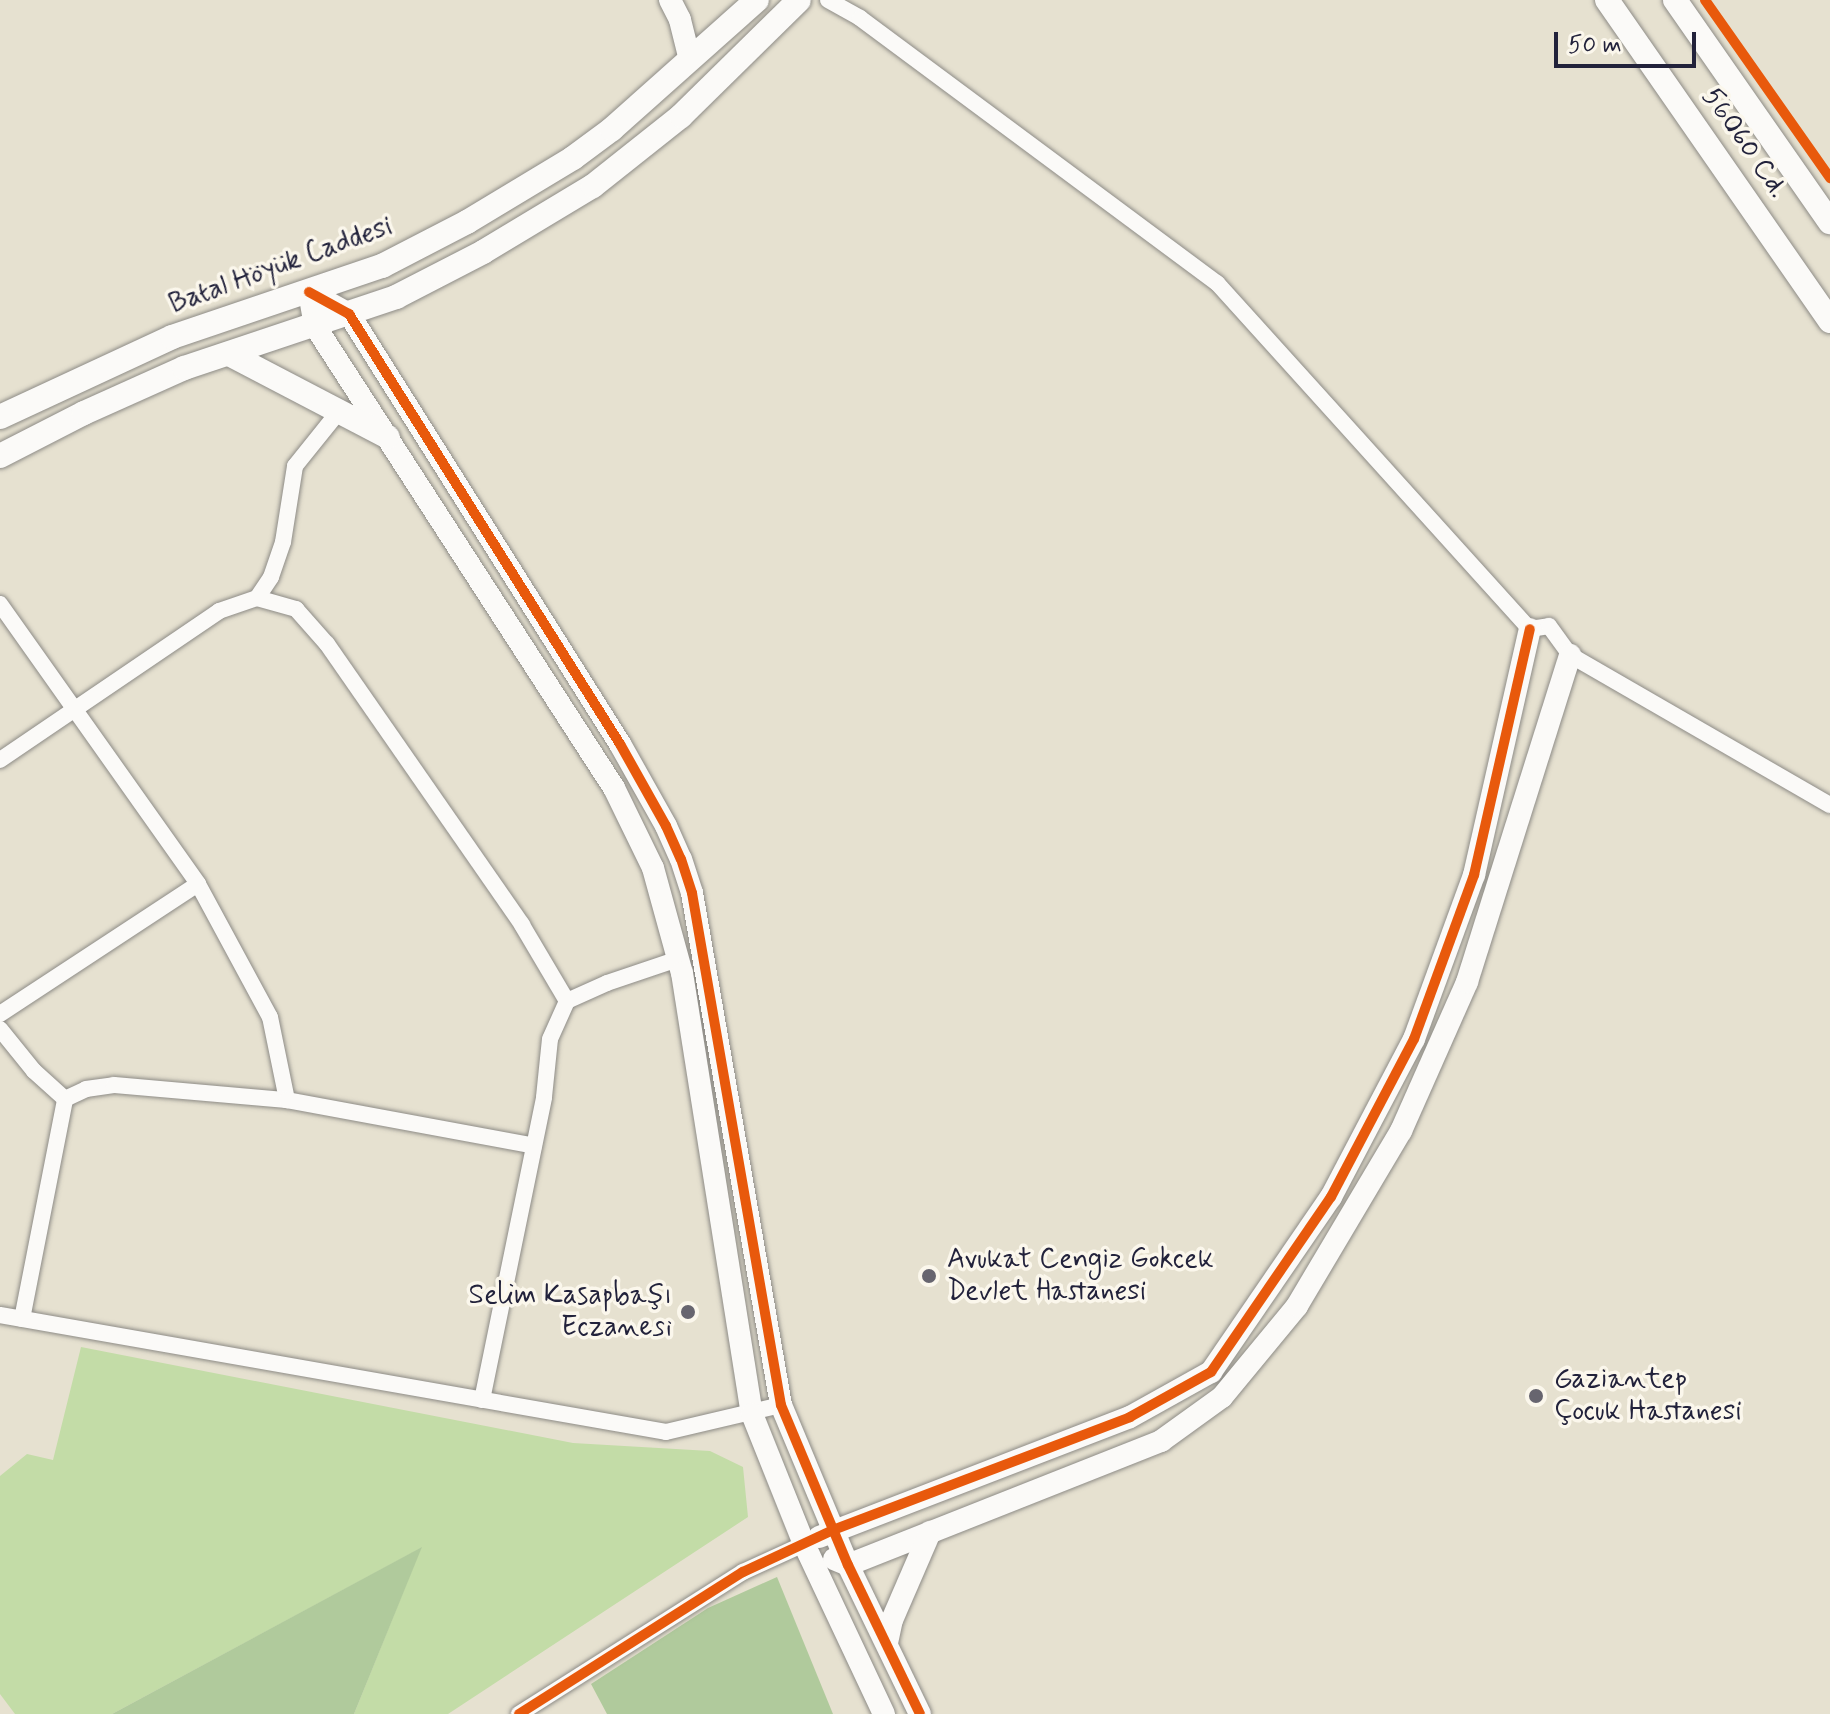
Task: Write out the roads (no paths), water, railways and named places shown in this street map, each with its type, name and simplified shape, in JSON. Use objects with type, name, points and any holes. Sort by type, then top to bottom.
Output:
[{"type":"main road","name":"Batal Höyük Caddesi","points":[[0,417],[172,337],[382,266],[467,222],[547,174],[612,129],[757,0]]},
{"type":"main road","points":[[0,456],[184,368],[396,297],[483,252],[593,186],[681,116],[799,0]]},
{"type":"main road","name":"56060 Cd.","points":[[1607,0],[1830,321]]},
{"type":"main road","name":"56060 Cd.","points":[[1675,0],[1830,222]]},
{"type":"main road","points":[[229,354],[388,437]]},
{"type":"street","points":[[670,0],[680,20],[690,60]]},
{"type":"street","points":[[828,0],[860,18],[1217,283],[1530,629]]},
{"type":"street","points":[[309,292],[349,314],[620,744],[681,859],[692,893],[781,1405],[848,1565],[920,1714]]},
{"type":"street","points":[[309,292],[315,326],[614,788],[653,868],[678,959],[752,1414],[804,1544],[884,1714]]},
{"type":"street","points":[[257,598],[271,577],[283,542],[295,466],[340,410]]},
{"type":"street","points":[[0,760],[219,611],[257,598],[296,609],[327,644],[522,925],[567,1001]]},
{"type":"street","points":[[0,604],[198,884],[270,1017],[287,1100]]},
{"type":"street","points":[[1530,629],[1549,626],[1570,655],[1830,805]]},
{"type":"street","points":[[519,1714],[743,1572],[833,1530],[1130,1417],[1211,1372],[1331,1197],[1414,1039],[1474,875],[1530,629]]},
{"type":"street","points":[[804,1544],[848,1565],[1161,1441],[1222,1397],[1297,1306],[1401,1131],[1467,982],[1570,655]]},
{"type":"street","points":[[0,1014],[198,884]]},
{"type":"street","points":[[482,1400],[534,1146],[550,1039],[567,1001],[678,959]]},
{"type":"street","points":[[0,1029],[34,1071],[65,1099]]},
{"type":"street","points":[[65,1099],[86,1089],[114,1085],[287,1100],[534,1146]]},
{"type":"street","points":[[22,1319],[65,1099]]},
{"type":"street","points":[[0,1315],[666,1432],[781,1405]]},
{"type":"street","points":[[887,1643],[892,1620],[930,1532]]},
{"type":"place","name":"Avukat Cengiz Gokcek Devlet Hastanesi","points":[[929,1276]]},
{"type":"place","name":"Selim Kasapbaşı Eczanesi","points":[[688,1312]]},
{"type":"place","name":"Gaziantep Çocuk Hastanesi","points":[[1536,1396]]}]
